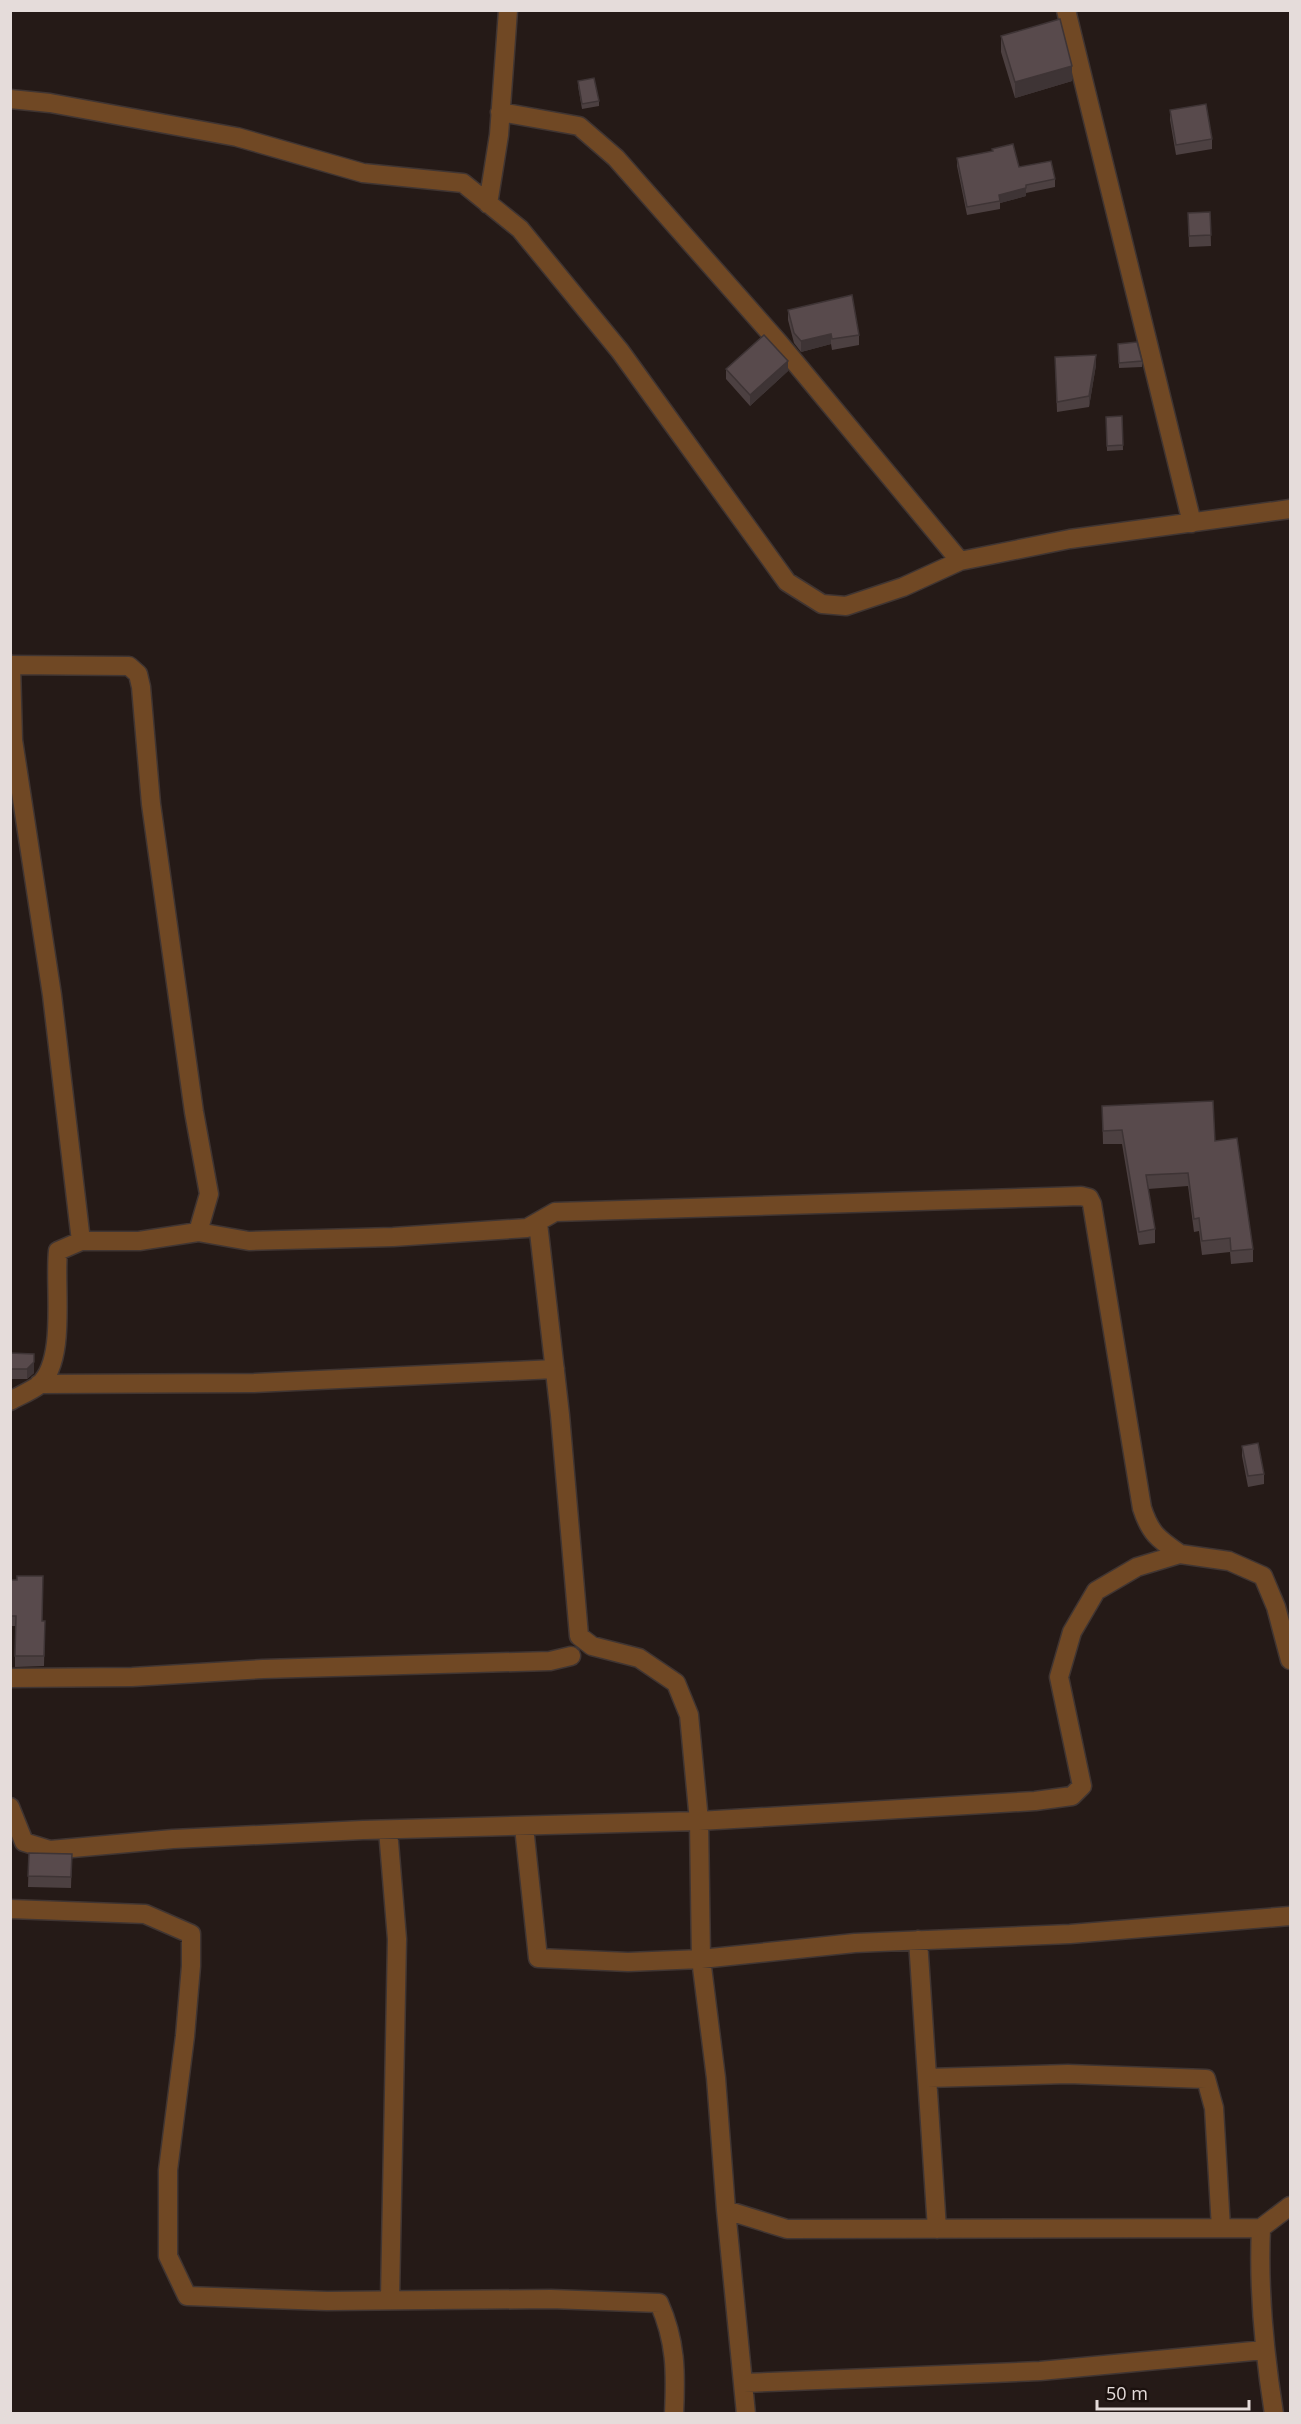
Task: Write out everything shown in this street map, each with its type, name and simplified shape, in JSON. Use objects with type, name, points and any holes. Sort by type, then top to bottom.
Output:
[{"type":"street","points":[[488,204],[500,112],[508,10]]},
{"type":"street","points":[[1066,10],[1192,523]]},
{"type":"street","points":[[10,99],[50,103],[237,137],[363,173],[463,183],[519,229],[620,351],[787,582],[822,604],[846,606],[903,587],[960,561],[1070,539],[1290,509]]},
{"type":"street","points":[[500,112],[579,126],[616,158],[779,343],[960,561]]},
{"type":"street","points":[[81,1241],[52,995],[16,803],[10,665],[129,666],[138,674],[151,804],[194,1112],[209,1194],[198,1232]]},
{"type":"street","points":[[10,1401],[39,1384],[53,1364],[58,1312],[56,1273],[58,1251],[81,1241],[139,1241],[198,1232],[249,1241],[393,1237],[527,1228],[555,1212],[1061,1196],[1089,1198],[1092,1204],[1112,1318],[1142,1508],[1148,1527],[1158,1539],[1180,1554]]},
{"type":"street","points":[[538,1222],[555,1369],[579,1636],[592,1646],[639,1658],[676,1683],[690,1715],[699,1821],[701,1959],[716,2078],[746,2414]]},
{"type":"street","points":[[39,1384],[254,1383],[555,1369]]},
{"type":"street","points":[[10,1808],[24,1842],[50,1850],[173,1839],[699,1821],[1035,1801],[1072,1796],[1082,1786],[1059,1677],[1072,1632],[1096,1591],[1137,1567],[1180,1554],[1228,1561],[1263,1576],[1276,1607],[1290,1660]]},
{"type":"street","points":[[10,1678],[132,1677],[275,1669],[550,1661],[571,1656]]},
{"type":"street","points":[[524,1827],[538,1958],[628,1962],[701,1959],[855,1943],[1070,1934],[1290,1916]]},
{"type":"street","points":[[388,1830],[397,1939],[390,2300]]},
{"type":"street","points":[[10,1909],[145,1914],[191,1934],[191,1966],[185,2036],[168,2170],[168,2256],[187,2296],[327,2301],[551,2300],[658,2303],[669,2326],[676,2367],[674,2414]]},
{"type":"street","points":[[918,1940],[937,2229]]},
{"type":"street","points":[[927,2078],[1068,2074],[1206,2079],[1214,2108],[1221,2228]]},
{"type":"street","points":[[726,2210],[787,2229],[1261,2228],[1290,2206]]},
{"type":"street","points":[[1261,2228],[1259,2273],[1264,2350],[1274,2414]]},
{"type":"street","points":[[744,2383],[1040,2371],[1264,2350]]},
{"type":"building","points":[[1060,19],[1072,66],[1015,82],[1001,36]]},
{"type":"building","points":[[594,78],[599,101],[582,104],[578,81]]},
{"type":"building","points":[[1206,104],[1212,139],[1176,145],[1170,110]]},
{"type":"building","points":[[1013,144],[1019,167],[1051,161],[1055,179],[1026,185],[1026,188],[999,195],[1000,201],[967,207],[957,158],[993,151],[992,149]]},
{"type":"building","points":[[1210,212],[1211,235],[1189,236],[1188,213]]},
{"type":"building","points":[[852,295],[859,335],[832,339],[831,334],[801,341],[794,333],[788,310]]},
{"type":"building","points":[[764,335],[788,361],[750,395],[726,369]]},
{"type":"building","points":[[1137,342],[1142,361],[1119,363],[1118,344]]},
{"type":"building","points":[[1096,355],[1089,396],[1057,402],[1055,357]]},
{"type":"building","points":[[1122,416],[1123,445],[1107,446],[1106,417]]},
{"type":"building","points":[[1213,1101],[1215,1141],[1237,1138],[1253,1249],[1231,1251],[1230,1238],[1202,1241],[1199,1218],[1194,1219],[1188,1173],[1146,1175],[1155,1229],[1139,1232],[1122,1130],[1103,1131],[1102,1106]]},
{"type":"building","points":[[10,1353],[34,1354],[34,1362],[27,1369],[10,1369]]},
{"type":"building","points":[[1258,1443],[1264,1474],[1248,1476],[1242,1446]]},
{"type":"building","points":[[17,1576],[43,1576],[44,1656],[15,1656],[16,1616],[10,1616],[10,1580],[17,1580]]},
{"type":"building","points":[[29,1853],[72,1854],[71,1877],[28,1876]]}]
